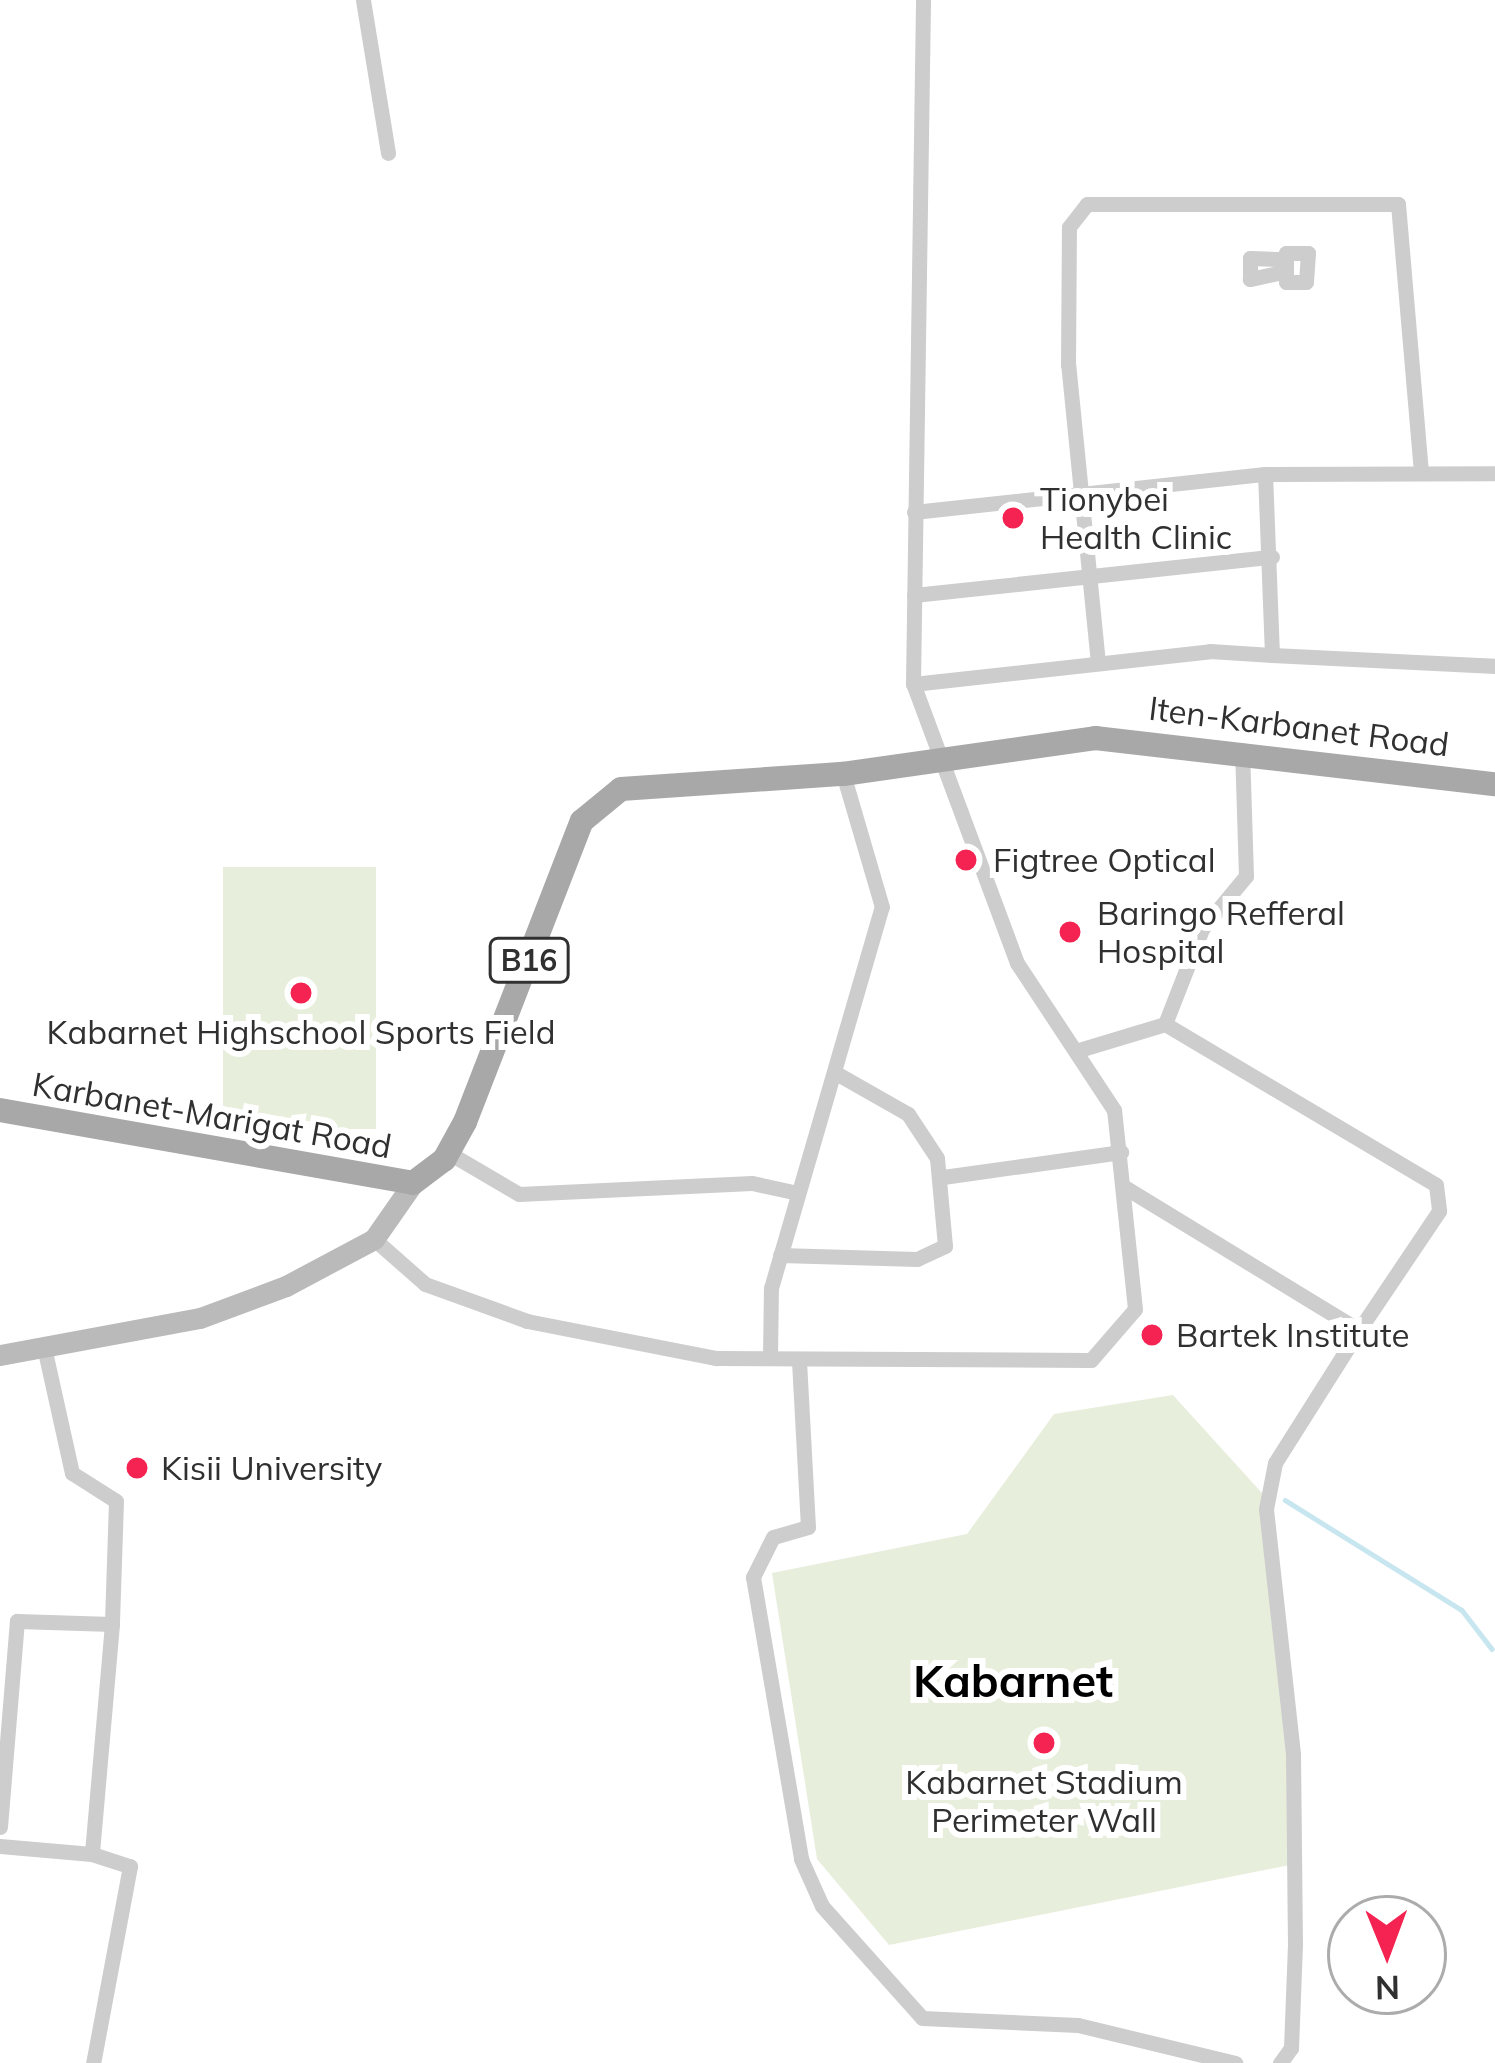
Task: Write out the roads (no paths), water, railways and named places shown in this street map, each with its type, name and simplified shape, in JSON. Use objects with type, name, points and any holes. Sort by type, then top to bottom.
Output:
[{"type":"main road","name":"Karbanet-Marigat Road","points":[[0,1110],[413,1183],[449,1153],[598,803],[657,784],[843,774],[937,754],[1095,738]]},
{"type":"main road","name":"Iten-Karbanet Road","points":[[1095,738],[1242,747],[1495,784]]},
{"type":"main road","points":[[0,1355],[200,1318],[374,1239],[413,1183]]},
{"type":"street","points":[[363,0],[388,153]]},
{"type":"street","points":[[374,1239],[424,1284],[527,1321],[630,1349],[799,1361],[1091,1360],[1135,1309],[1126,1188],[1105,1089],[1017,963],[913,684],[919,2]]},
{"type":"street","points":[[1098,663],[1077,494],[1069,227],[1103,202],[1398,204],[1421,471]]},
{"type":"street","points":[[914,512],[1265,474],[1495,473]]},
{"type":"street","points":[[1265,474],[1272,655]]},
{"type":"street","points":[[914,595],[1090,583],[1271,557]]},
{"type":"street","points":[[913,684],[1098,663],[1272,655],[1495,666]]},
{"type":"street","points":[[1165,1024],[1202,929],[1246,876],[1242,747]]},
{"type":"street","points":[[770,1357],[780,1255],[882,907],[843,774]]},
{"type":"street","points":[[1079,1050],[1112,1031],[1165,1024],[1436,1185],[1439,1210],[1275,1463],[1266,1509],[1293,1754],[1291,2048],[1280,2063]]},
{"type":"street","points":[[780,1255],[938,1252],[943,1177],[908,1114],[834,1072]]},
{"type":"street","points":[[943,1177],[1121,1152]]},
{"type":"street","points":[[449,1153],[519,1194],[752,1183],[798,1193]]},
{"type":"street","points":[[1126,1188],[1359,1330]]},
{"type":"street","points":[[44,1347],[72,1473],[116,1502],[112,1624],[92,1854]]},
{"type":"street","points":[[799,1361],[808,1527],[773,1537],[753,1577],[801,1859],[822,1906],[922,2018],[1078,2025],[1234,2063]]},
{"type":"street","points":[[0,1827],[17,1621],[112,1624]]},
{"type":"street","points":[[0,1846],[92,1854],[130,1866],[92,2063]]},
{"type":"waterway","points":[[1285,1500],[1462,1610],[1492,1649]]},
{"type":"place","name":"Tionybei Health Clinic","points":[[1013,518]]},
{"type":"place","name":"Figtree Optical","points":[[966,860]]},
{"type":"place","name":"Baringo Refferal Hospital","points":[[1070,932]]},
{"type":"place","name":"Kabarnet Highschool Sports Field","points":[[301,993]]},
{"type":"place","name":"Bartek Institute","points":[[1152,1335]]},
{"type":"place","name":"Kisii University","points":[[137,1468]]},
{"type":"place","name":"Kabarnet Stadium Perimeter Wall","points":[[1044,1743]]},
{"type":"district","name":"Kabarnet","points":[[1013,1681]]}]
